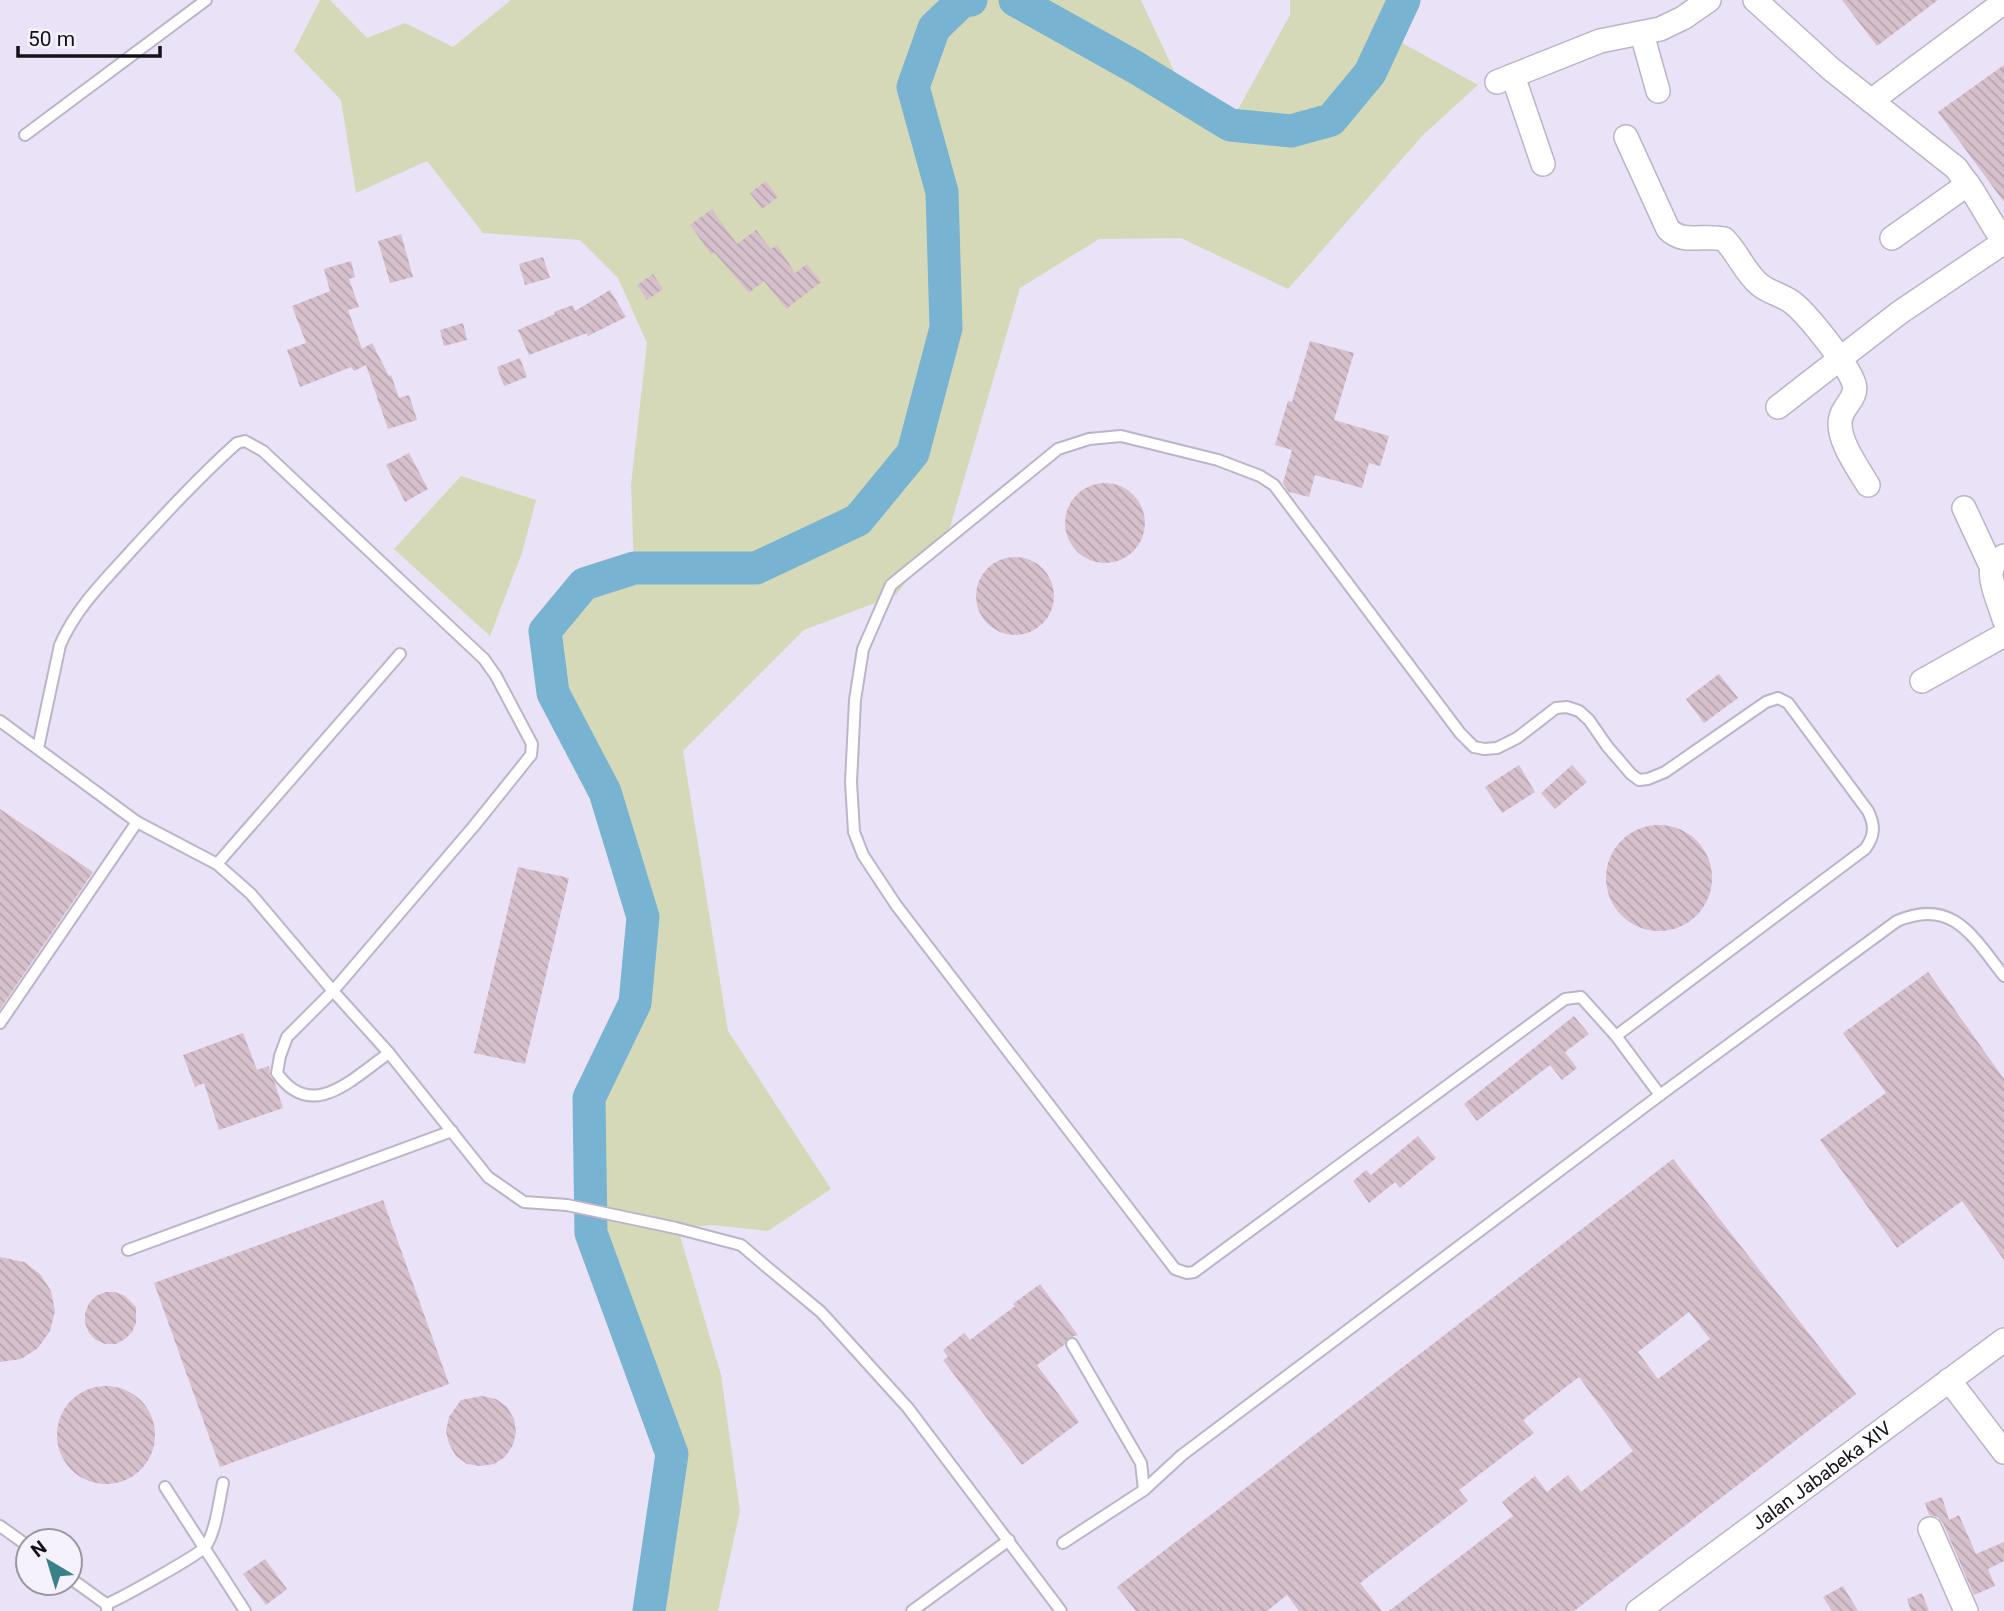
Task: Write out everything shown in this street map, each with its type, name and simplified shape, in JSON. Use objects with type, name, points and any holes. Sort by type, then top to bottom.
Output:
[{"type":"street","points":[[1543,164],[1505,79],[1600,41],[1642,34],[1670,25],[1709,0]]},
{"type":"street","points":[[1755,0],[1831,69],[1956,168],[2004,243],[1899,313],[1778,407]]},
{"type":"street","points":[[1871,101],[2004,2]]},
{"type":"street","points":[[1642,34],[1658,90]]},
{"type":"street","points":[[1626,137],[1668,229],[1680,238],[1724,239],[1754,279],[1793,303],[1841,359],[1854,382],[1855,390],[1840,419],[1842,439],[1868,485]]},
{"type":"street","points":[[1892,238],[1968,184]]},
{"type":"street","points":[[1964,508],[1998,562],[1991,576],[2004,619]]},
{"type":"street","points":[[1922,681],[2004,635]]},
{"type":"street","name":"Jalan Jababeka XIV","points":[[1638,1611],[1666,1603],[2004,1340]]},
{"type":"street","points":[[1950,1380],[2004,1452]]},
{"type":"street","points":[[1930,1529],[1966,1611]]},
{"type":"lane","points":[[25,135],[206,0]]},
{"type":"lane","points":[[1616,1036],[1865,849],[1871,841],[1873,820],[1868,811],[1788,703],[1778,698],[1766,702],[1665,772],[1648,779],[1639,780],[1630,774],[1589,720],[1579,711],[1567,707],[1556,708],[1517,738],[1497,748],[1474,747],[1460,733],[1274,485],[1266,479],[1218,460],[1121,436],[1089,439],[1058,449],[891,585],[863,649],[855,700],[851,782],[854,832],[863,855],[896,905],[1175,1269],[1194,1272],[1565,999],[1581,997],[1616,1036],[1660,1095]]},
{"type":"lane","points":[[38,748],[60,645],[87,600],[160,520],[236,443],[245,442],[263,451],[484,659],[532,744],[531,755],[502,794],[333,991],[287,1037],[279,1056],[277,1073],[285,1084],[303,1095],[331,1094],[389,1053]]},
{"type":"lane","points":[[217,864],[400,654]]},
{"type":"lane","points":[[0,721],[137,822],[217,864],[251,894],[389,1053],[488,1177],[524,1202],[567,1206],[676,1228],[741,1245],[821,1312],[908,1408],[1061,1611]]},
{"type":"lane","points":[[0,1023],[137,822]]},
{"type":"lane","points":[[1063,1543],[1144,1490],[1182,1455],[1660,1095],[1897,921],[1911,915],[1938,914],[1958,923],[2004,976]]},
{"type":"lane","points":[[128,1250],[452,1131]]},
{"type":"lane","points":[[1072,1344],[1141,1464],[1144,1490]]},
{"type":"lane","points":[[84,1589],[107,1608],[205,1548],[213,1528],[223,1483]]},
{"type":"lane","points":[[165,1487],[245,1611]]},
{"type":"lane","points":[[912,1611],[1009,1541]]},
{"type":"green space","points":[[320,0],[330,0],[367,38],[405,23],[453,47],[511,0],[1141,0],[1187,99],[1230,124],[1290,15],[1290,0],[1404,0],[1388,35],[1478,85],[1423,135],[1288,289],[1181,238],[1099,239],[1020,288],[950,527],[896,595],[804,630],[683,751],[728,1031],[831,1189],[768,1231],[712,1225],[678,1229],[721,1375],[740,1511],[718,1611],[649,1611],[672,1454],[591,1233],[589,1098],[635,1003],[643,917],[605,792],[553,693],[545,631],[584,584],[634,568],[631,485],[647,343],[618,278],[580,240],[483,233],[427,161],[356,193],[341,100],[294,51]]},
{"type":"green space","points":[[461,476],[536,500],[522,553],[490,636],[394,549]]},
{"type":"building","points":[[1842,0],[1938,0],[1877,46]]},
{"type":"building","points":[[2004,65],[2004,202],[1938,112]]},
{"type":"building","points":[[766,181],[778,197],[762,209],[750,193]]},
{"type":"building","points":[[712,209],[737,244],[756,230],[771,249],[777,245],[795,273],[807,264],[821,282],[786,309],[764,281],[749,293],[714,252],[711,254],[690,225]]},
{"type":"building","points":[[401,234],[413,277],[390,283],[378,241]]},
{"type":"building","points":[[543,257],[550,278],[525,285],[519,264]]},
{"type":"building","points":[[351,261],[355,277],[349,279],[359,307],[348,310],[362,349],[372,343],[389,376],[391,375],[399,398],[409,395],[417,420],[388,429],[366,365],[354,371],[351,367],[300,387],[287,350],[306,343],[292,306],[330,291],[324,269]]},
{"type":"building","points":[[653,274],[663,289],[647,300],[637,285]]},
{"type":"building","points":[[610,290],[626,317],[588,336],[587,333],[529,355],[518,330],[573,305],[575,311]]},
{"type":"building","points":[[463,323],[467,340],[444,346],[440,330]]},
{"type":"building","points":[[1310,341],[1354,353],[1334,420],[1389,436],[1380,466],[1369,463],[1362,488],[1315,475],[1309,497],[1289,492],[1283,483],[1292,450],[1275,445],[1288,401],[1292,402]]},
{"type":"building","points":[[520,358],[527,377],[504,386],[497,367]]},
{"type":"building","points":[[409,453],[428,489],[405,502],[386,465]]},
{"type":"building","points":[[1097,483],[1113,483],[1134,494],[1145,515],[1145,531],[1134,552],[1113,563],[1097,563],[1083,557],[1071,545],[1065,531],[1065,515],[1071,501],[1083,489]]},
{"type":"building","points":[[1015,557],[1030,560],[1047,574],[1054,596],[1051,611],[1037,628],[1015,635],[1000,632],[983,618],[976,596],[979,581],[993,564]]},
{"type":"building","points":[[1719,674],[1738,698],[1704,723],[1686,699]]},
{"type":"building","points":[[1519,765],[1535,792],[1502,813],[1485,787]]},
{"type":"building","points":[[1572,765],[1587,782],[1555,809],[1541,793]]},
{"type":"building","points":[[0,809],[93,872],[0,1009]]},
{"type":"building","points":[[1659,825],[1679,829],[1696,841],[1708,858],[1712,878],[1708,898],[1696,915],[1679,927],[1659,931],[1639,927],[1622,915],[1610,898],[1606,878],[1610,858],[1622,841],[1639,829]]},
{"type":"building","points":[[518,867],[569,878],[525,1064],[474,1053]]},
{"type":"building","points":[[1928,972],[2004,1079],[2004,1260],[1962,1201],[1897,1248],[1820,1140],[1886,1093],[1843,1033]]},
{"type":"building","points":[[1574,1016],[1589,1034],[1565,1052],[1577,1068],[1562,1080],[1550,1065],[1477,1121],[1464,1104]]},
{"type":"building","points":[[243,1033],[257,1070],[269,1066],[270,1076],[283,1108],[219,1130],[204,1083],[195,1087],[183,1055]]},
{"type":"building","points":[[1418,1136],[1436,1158],[1400,1188],[1395,1182],[1369,1203],[1353,1181],[1366,1170],[1371,1175]]},
{"type":"building","points":[[1673,1159],[1856,1394],[1574,1611],[1389,1611],[1513,1516],[1502,1502],[1535,1476],[1547,1492],[1568,1475],[1581,1492],[1633,1451],[1579,1377],[1523,1420],[1534,1433],[1459,1490],[1468,1501],[1360,1583],[1382,1611],[1299,1611],[1287,1595],[1267,1611],[1136,1611],[1117,1587]],"holes":[[[1689,1312],[1710,1339],[1658,1379],[1638,1352]]]},
{"type":"building","points":[[383,1200],[449,1384],[220,1467],[154,1283]]},
{"type":"building","points":[[0,1257],[24,1262],[40,1274],[51,1291],[55,1311],[50,1331],[38,1348],[21,1359],[0,1362]]},
{"type":"building","points":[[1040,1284],[1078,1335],[1068,1338],[1064,1345],[1037,1365],[1079,1422],[1022,1465],[943,1360],[948,1357],[943,1350],[964,1333],[970,1340]]},
{"type":"building","points":[[105,1292],[125,1296],[136,1307],[136,1323],[132,1332],[116,1344],[105,1344],[96,1340],[85,1323],[89,1303]]},
{"type":"building","points":[[106,1386],[125,1390],[141,1400],[151,1416],[155,1435],[151,1454],[141,1470],[125,1480],[106,1484],[87,1480],[71,1470],[61,1454],[57,1435],[61,1416],[71,1400],[87,1390]]},
{"type":"building","points":[[482,1396],[496,1399],[507,1407],[514,1419],[516,1432],[513,1445],[505,1457],[494,1464],[480,1466],[467,1464],[456,1456],[446,1431],[449,1417],[461,1400]]},
{"type":"building","points":[[1942,1497],[1949,1520],[1959,1515],[1976,1554],[2004,1542],[2004,1561],[1988,1569],[1995,1586],[1974,1595],[1943,1523],[1938,1517],[1929,1515],[1925,1503]]},
{"type":"building","points":[[265,1559],[287,1589],[266,1605],[243,1574]]},
{"type":"building","points":[[1843,1586],[1858,1611],[1832,1611],[1823,1597]]},
{"type":"building","points":[[1922,1593],[1929,1611],[1911,1611],[1907,1599]]},
{"type":"waterway","points":[[649,1611],[672,1454],[591,1233],[589,1098],[635,1003],[643,917],[605,792],[553,693],[545,631],[584,584],[634,568],[756,568],[858,520],[913,453],[946,328],[942,192],[913,87],[934,28],[962,1],[971,0]]},
{"type":"waterway","points":[[1015,0],[1135,67],[1230,125],[1291,131],[1331,120],[1370,73],[1404,0]]}]
